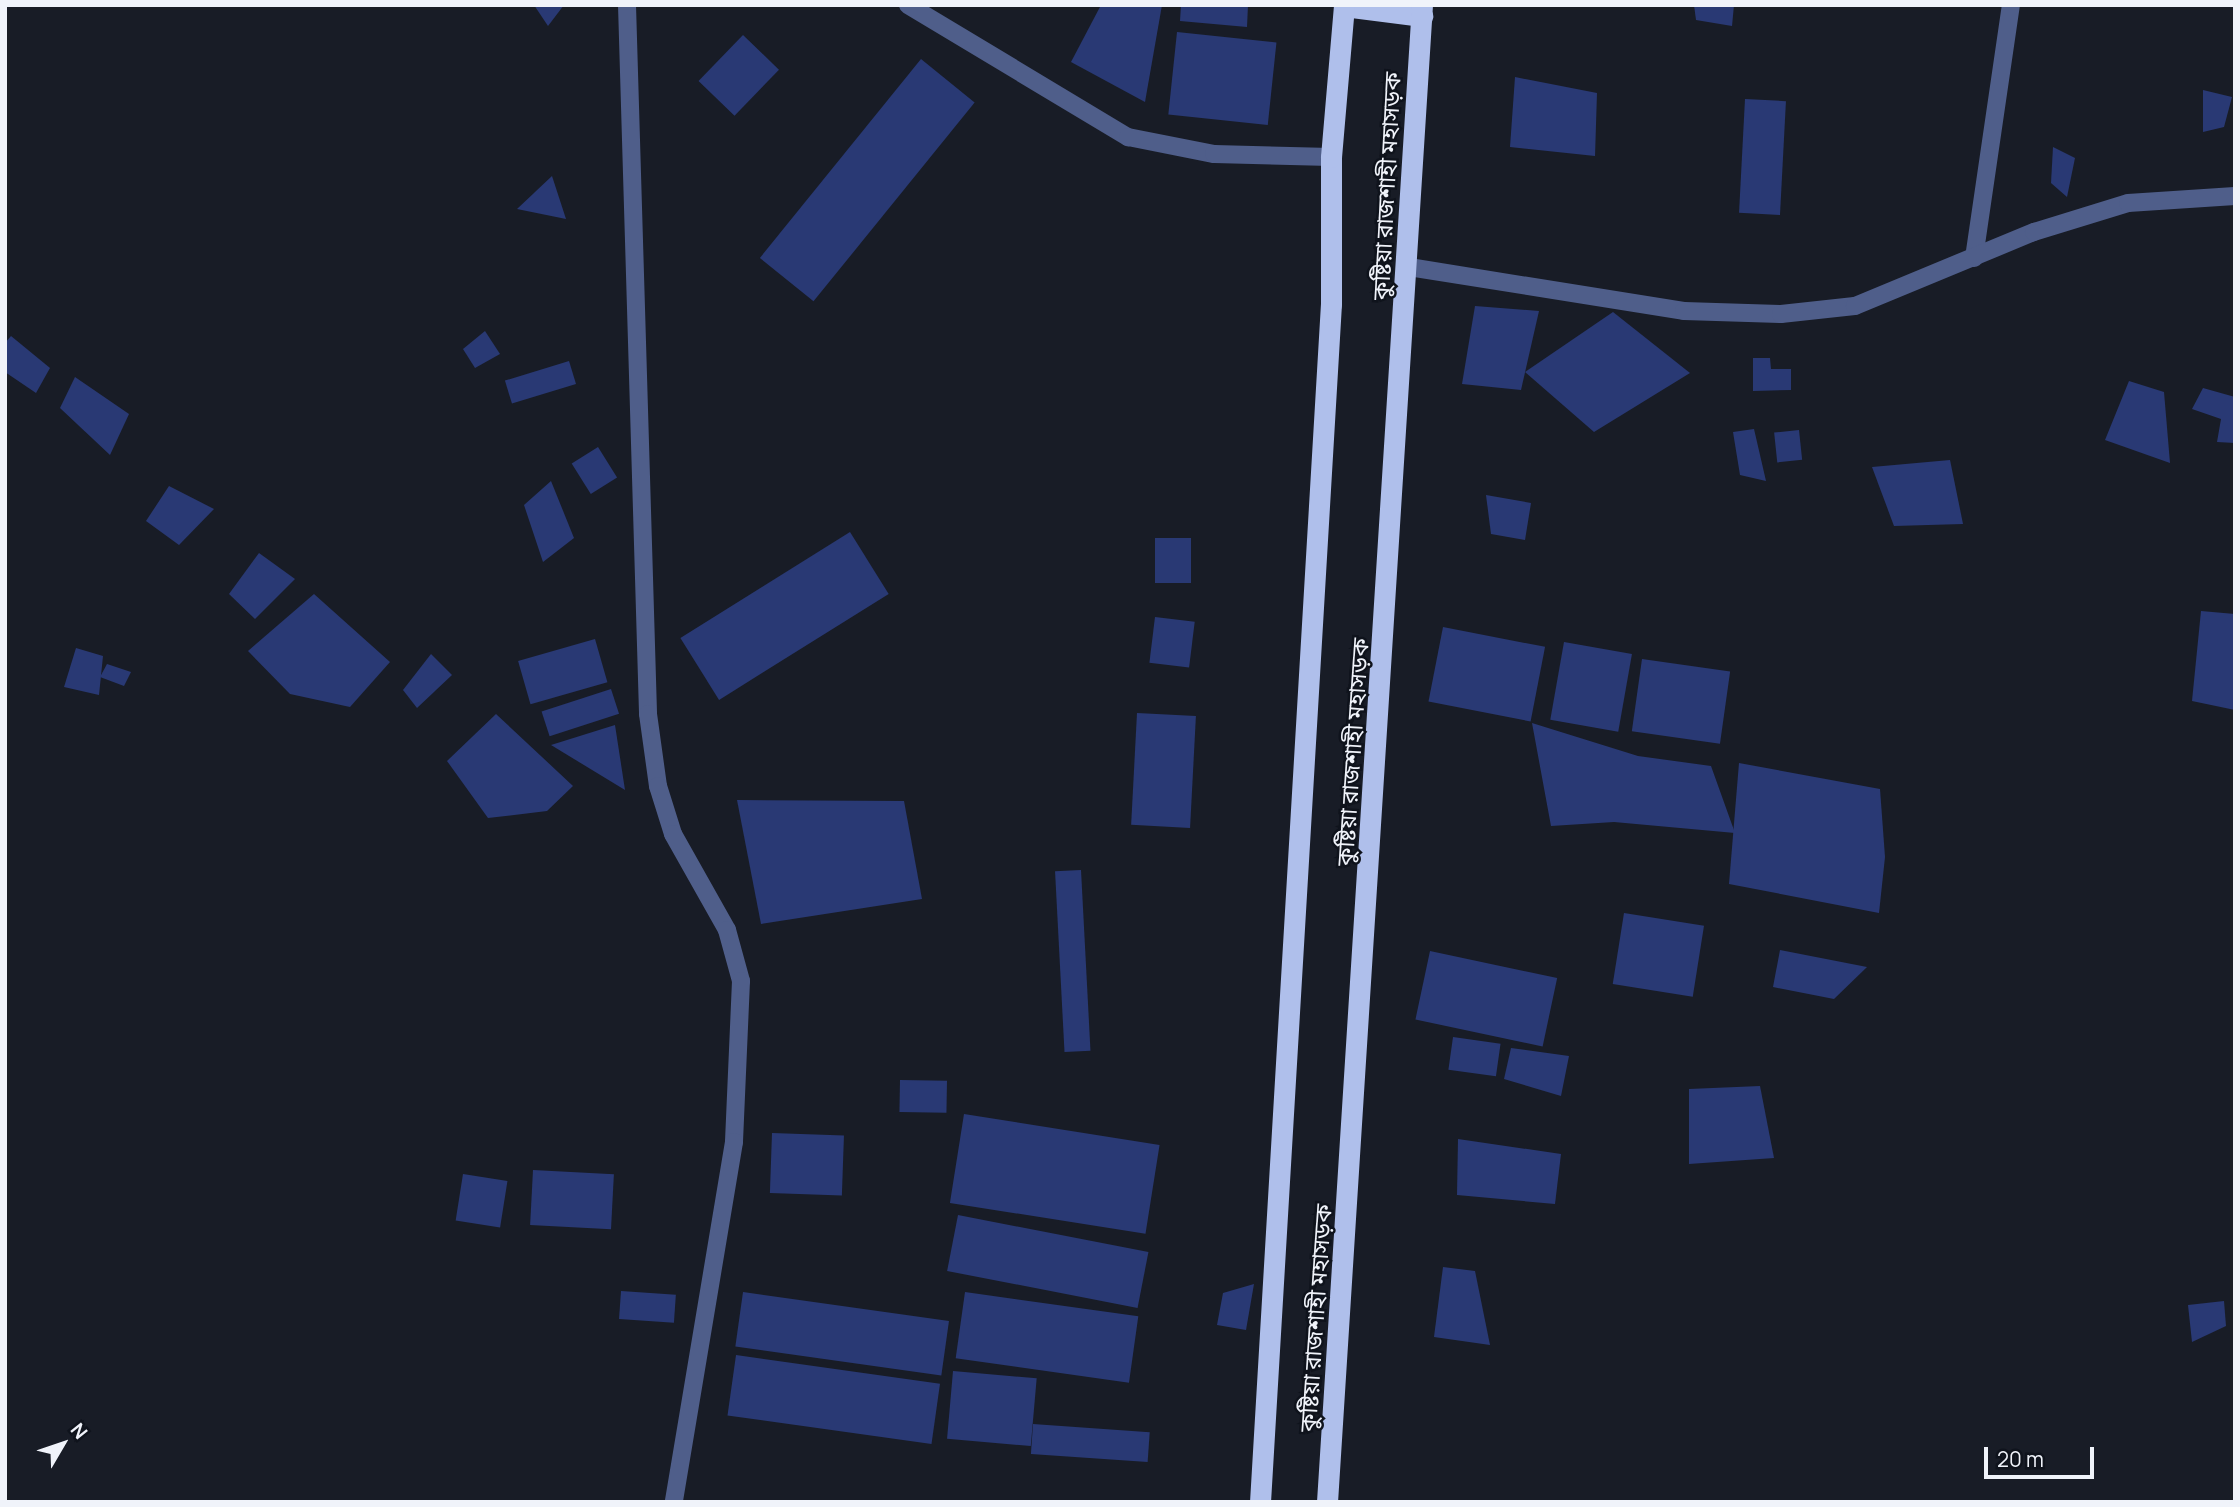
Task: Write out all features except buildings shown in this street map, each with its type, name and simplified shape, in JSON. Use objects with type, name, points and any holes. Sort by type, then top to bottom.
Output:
[{"type":"highway","name":"কুষ্টিয়া রাজশাহী মহাসড়ক","points":[[1260,1502],[1331,304],[1331,157],[1344,6]]},
{"type":"highway","points":[[1344,6],[1422,11]]},
{"type":"highway","name":"কুষ্টিয়া রাজশাহী মহাসড়ক","points":[[1327,1502],[1409,267],[1422,11]]},
{"type":"street","points":[[626,5],[648,714],[658,786],[673,834],[727,930],[741,981],[734,1142],[674,1502]]},
{"type":"street","points":[[908,5],[1128,137],[1214,154],[1331,157]]},
{"type":"street","points":[[1974,258],[2011,5]]},
{"type":"street","points":[[1409,267],[1684,311],[1781,314],[1855,306],[1974,258],[2128,203],[2235,196]]}]
